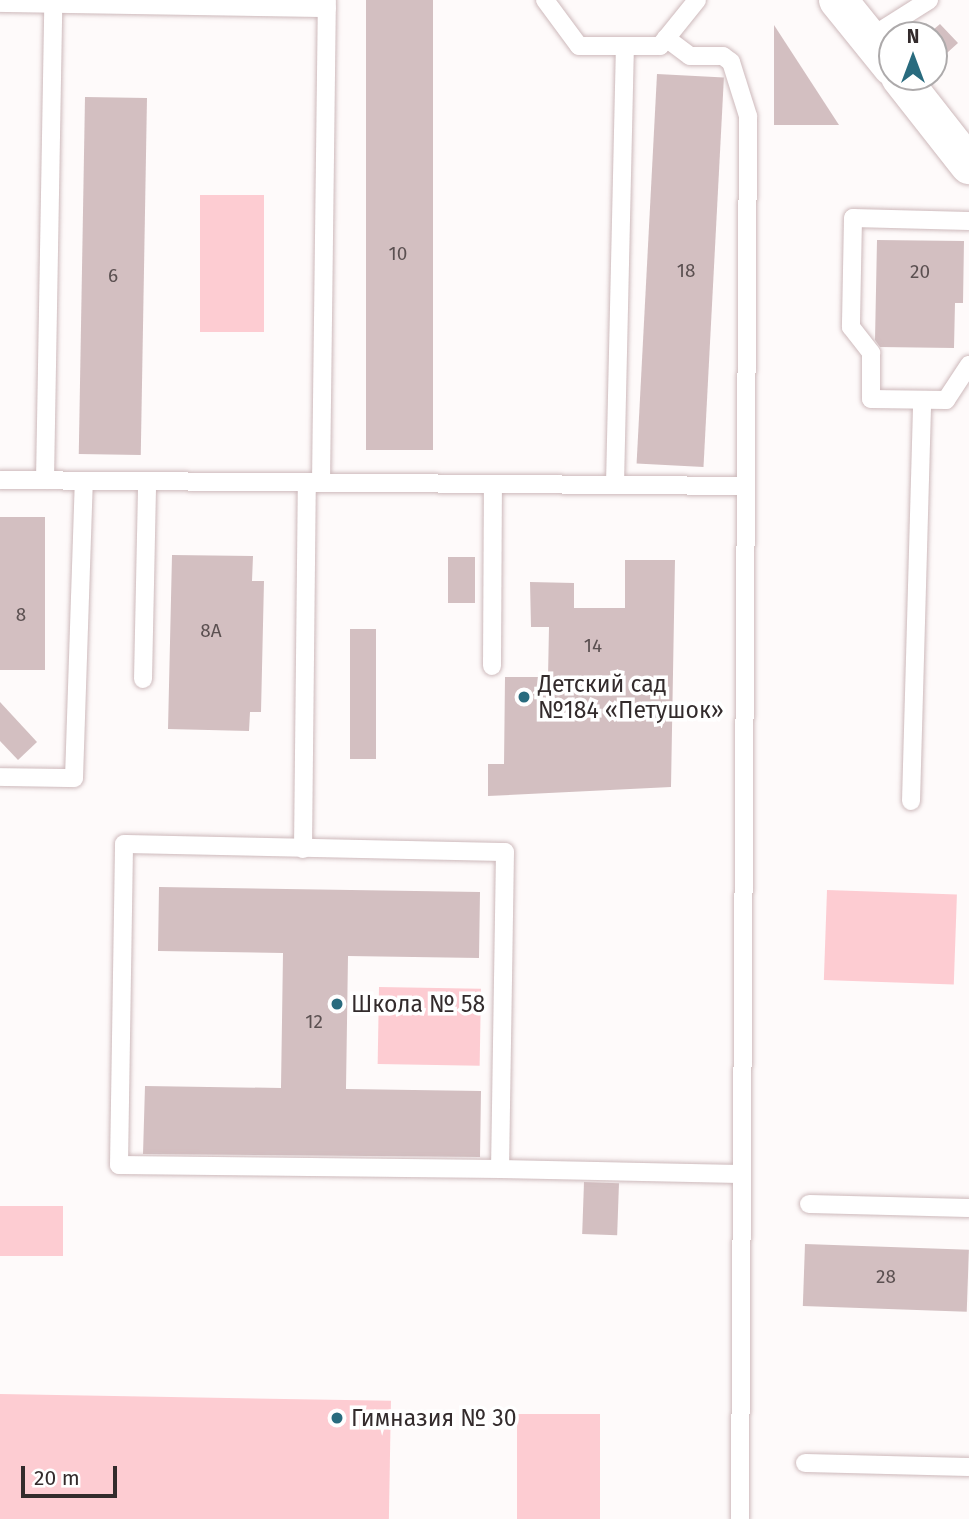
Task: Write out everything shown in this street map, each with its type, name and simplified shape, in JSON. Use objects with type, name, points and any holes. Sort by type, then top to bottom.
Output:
[{"type":"street","points":[[838,0],[878,50]]},
{"type":"street","points":[[911,91],[969,165]]},
{"type":"lane","points":[[545,0],[579,46],[660,46],[696,0]]},
{"type":"lane","points":[[909,21],[929,0]]},
{"type":"lane","points":[[0,3],[327,4],[303,849]]},
{"type":"lane","points":[[45,480],[53,4]]},
{"type":"lane","points":[[666,38],[690,56],[723,56],[731,62],[748,116],[742,486],[740,1519]]},
{"type":"lane","points":[[615,484],[625,46]]},
{"type":"lane","points":[[969,220],[853,218],[851,327],[871,353],[871,399],[946,400],[969,365]]},
{"type":"lane","points":[[911,801],[922,400]]},
{"type":"lane","points":[[0,480],[742,486]]},
{"type":"lane","points":[[0,777],[74,778],[84,481]]},
{"type":"lane","points":[[143,679],[147,482]]},
{"type":"lane","points":[[492,666],[493,484]]},
{"type":"lane","points":[[500,1169],[505,852],[124,844],[119,1165],[739,1174]]},
{"type":"lane","points":[[809,1204],[969,1208]]},
{"type":"lane","points":[[805,1463],[969,1467]]},
{"type":"shaded area","points":[[200,195],[264,195],[264,332],[200,332]]},
{"type":"shaded area","points":[[827,890],[957,895],[954,984],[824,980]]},
{"type":"shaded area","points":[[379,987],[481,989],[480,1066],[378,1064]]},
{"type":"shaded area","points":[[0,1206],[63,1206],[63,1256],[0,1256]]},
{"type":"shaded area","points":[[0,1394],[391,1401],[389,1519],[0,1519]]},
{"type":"shaded area","points":[[517,1414],[600,1414],[600,1519],[517,1519]]},
{"type":"building","points":[[366,0],[433,0],[433,450],[366,450]]},
{"type":"building","points":[[774,25],[839,125],[774,125]]},
{"type":"building","points":[[948,32],[958,43],[948,52]]},
{"type":"building","points":[[657,74],[724,78],[703,467],[637,463]]},
{"type":"building","points":[[85,97],[147,98],[141,455],[79,454]]},
{"type":"building","points":[[877,240],[964,241],[963,303],[955,303],[954,348],[880,347],[875,340]]},
{"type":"building","points":[[0,517],[45,517],[45,670],[0,670]]},
{"type":"building","points":[[172,555],[253,556],[252,581],[264,581],[261,712],[250,712],[249,731],[168,729]]},
{"type":"building","points":[[448,557],[475,557],[475,603],[448,603]]},
{"type":"building","points":[[625,560],[675,560],[671,787],[488,796],[488,764],[504,764],[505,677],[548,677],[549,627],[531,627],[530,582],[574,583],[574,608],[625,608]]},
{"type":"building","points":[[350,629],[376,629],[376,759],[350,759]]},
{"type":"building","points":[[0,702],[37,742],[18,760],[0,741]]},
{"type":"building","points":[[159,887],[480,892],[479,958],[348,956],[346,1089],[481,1091],[480,1157],[143,1154],[145,1086],[281,1088],[283,953],[158,951]]},
{"type":"building","points":[[584,1182],[619,1183],[617,1235],[582,1234]]},
{"type":"building","points":[[805,1244],[969,1250],[967,1312],[803,1306]]},
{"type":"place","name":"Детский сад №184 «Петушок»","points":[[524,697]]},
{"type":"place","name":"Школа № 58","points":[[337,1004]]},
{"type":"place","name":"Гимназия № 30","points":[[337,1418]]}]
